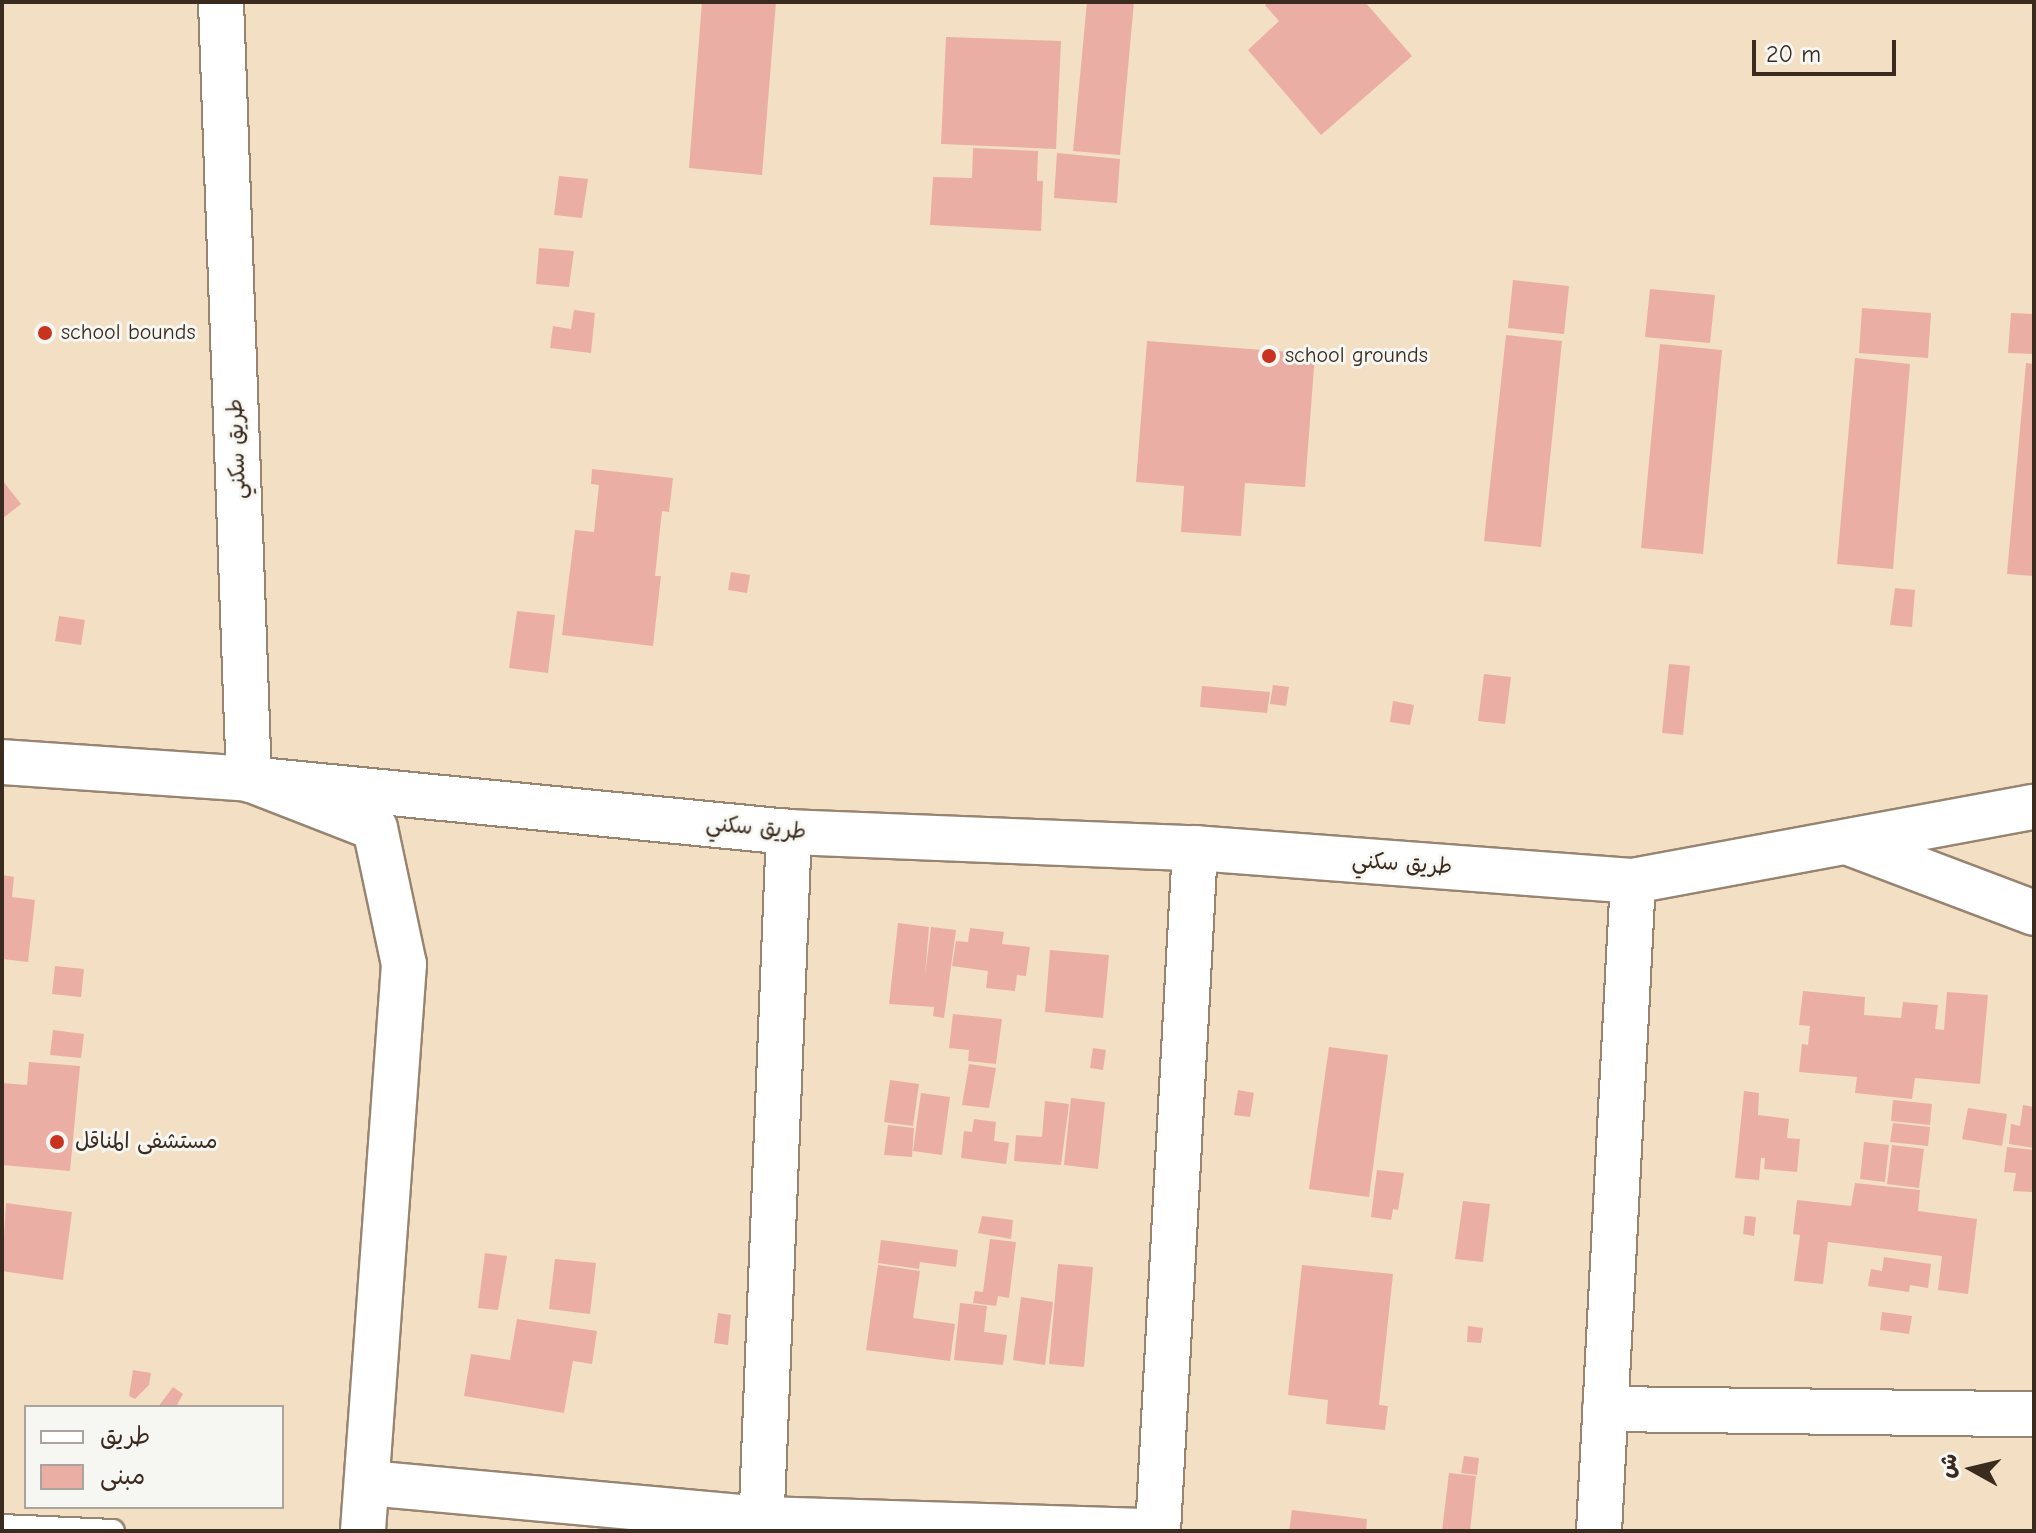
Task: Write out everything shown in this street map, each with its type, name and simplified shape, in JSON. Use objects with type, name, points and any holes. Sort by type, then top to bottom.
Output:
[{"type":"street","name":"طريق سكني","points":[[221,2],[249,779],[789,832],[1195,848],[1633,881],[2034,807]]},
{"type":"street","points":[[2,762],[249,779],[375,828],[404,964],[363,1531]]},
{"type":"street","points":[[761,1525],[789,832]]},
{"type":"street","points":[[1849,843],[2034,913]]},
{"type":"street","points":[[1158,1531],[1195,848]]},
{"type":"street","points":[[1599,1531],[1633,881]]},
{"type":"street","points":[[1605,1409],[2034,1414]]},
{"type":"street","points":[[368,1483],[761,1525],[1146,1531]]},
{"type":"lane","points":[[2,1526],[113,1531]]},
{"type":"building","points":[[702,2],[776,2],[762,175],[689,168]]},
{"type":"building","points":[[1087,2],[1134,2],[1120,155],[1073,151]]},
{"type":"building","points":[[1269,2],[1365,2],[1412,56],[1321,135],[1248,50],[1279,21],[1265,5]]},
{"type":"building","points":[[946,37],[1061,41],[1056,149],[941,144]]},
{"type":"building","points":[[973,148],[1038,151],[1037,181],[1043,181],[1041,231],[930,225],[933,177],[972,178]]},
{"type":"building","points":[[1057,153],[1120,159],[1117,203],[1054,198]]},
{"type":"building","points":[[559,176],[588,179],[582,218],[554,215]]},
{"type":"building","points":[[539,248],[574,251],[569,287],[536,284]]},
{"type":"building","points":[[1513,280],[1569,286],[1564,334],[1508,328]]},
{"type":"building","points":[[1650,289],[1715,295],[1710,343],[1645,337]]},
{"type":"building","points":[[1862,308],[1931,313],[1928,358],[1859,353]]},
{"type":"building","points":[[574,310],[595,313],[591,353],[550,348],[553,326],[571,329]]},
{"type":"building","points":[[2011,313],[2034,314],[2034,354],[2008,353]]},
{"type":"building","points":[[1506,335],[1562,341],[1541,547],[1484,541]]},
{"type":"building","points":[[1147,341],[1315,354],[1305,487],[1245,483],[1241,536],[1181,532],[1184,486],[1136,482]]},
{"type":"building","points":[[1660,344],[1722,350],[1703,554],[1641,548]]},
{"type":"building","points":[[1855,358],[1910,364],[1893,569],[1837,564]]},
{"type":"building","points":[[2026,363],[2034,364],[2034,576],[2007,574]]},
{"type":"building","points":[[592,469],[673,478],[669,512],[662,511],[655,576],[661,576],[653,646],[562,635],[575,530],[594,532],[599,485],[591,484]]},
{"type":"building","points":[[2,480],[21,504],[2,519]]},
{"type":"building","points":[[731,572],[750,575],[747,593],[728,590]]},
{"type":"building","points":[[1895,588],[1915,590],[1912,627],[1890,625]]},
{"type":"building","points":[[517,611],[555,615],[548,673],[509,668]]},
{"type":"building","points":[[59,616],[85,620],[81,645],[55,641]]},
{"type":"building","points":[[1669,664],[1690,666],[1683,735],[1662,733]]},
{"type":"building","points":[[1484,674],[1511,677],[1505,724],[1478,721]]},
{"type":"building","points":[[1273,685],[1289,687],[1286,706],[1270,704]]},
{"type":"building","points":[[1202,686],[1270,692],[1267,713],[1200,707]]},
{"type":"building","points":[[1393,701],[1414,705],[1410,725],[1390,722]]},
{"type":"building","points":[[2,875],[14,877],[12,897],[35,900],[28,962],[2,959]]},
{"type":"building","points":[[898,923],[929,927],[925,976],[931,927],[956,930],[944,1018],[933,1016],[934,1007],[889,1004]]},
{"type":"building","points":[[970,928],[1004,932],[1002,944],[1030,947],[1026,976],[1017,975],[1015,991],[986,988],[988,971],[952,966],[956,941],[968,942]]},
{"type":"building","points":[[1050,950],[1109,955],[1103,1018],[1045,1012]]},
{"type":"building","points":[[55,966],[84,969],[81,997],[52,994]]},
{"type":"building","points":[[1803,991],[1865,997],[1864,1015],[1901,1018],[1903,1002],[1938,1005],[1935,1029],[1944,1030],[1947,992],[1988,995],[1980,1084],[1915,1078],[1912,1099],[1855,1093],[1857,1077],[1799,1072],[1802,1044],[1808,1045],[1810,1026],[1799,1025]]},
{"type":"building","points":[[953,1014],[1002,1019],[996,1064],[968,1061],[969,1050],[949,1048]]},
{"type":"building","points":[[53,1030],[84,1034],[81,1058],[50,1055]]},
{"type":"building","points":[[1329,1047],[1388,1055],[1369,1197],[1309,1189]]},
{"type":"building","points":[[1093,1048],[1106,1050],[1103,1070],[1090,1068]]},
{"type":"building","points":[[29,1062],[80,1066],[70,1171],[2,1165],[2,1083],[27,1085]]},
{"type":"building","points":[[969,1064],[996,1068],[989,1108],[962,1105]]},
{"type":"building","points":[[890,1080],[919,1084],[913,1126],[884,1122]]},
{"type":"building","points":[[1238,1090],[1254,1093],[1250,1117],[1234,1115]]},
{"type":"building","points":[[1744,1091],[1759,1093],[1758,1115],[1789,1119],[1787,1138],[1800,1139],[1797,1172],[1764,1169],[1765,1158],[1761,1158],[1759,1180],[1735,1178]]},
{"type":"building","points":[[921,1093],[950,1097],[942,1155],[913,1151]]},
{"type":"building","points":[[1071,1098],[1105,1102],[1098,1169],[1064,1165]]},
{"type":"building","points":[[1893,1100],[1932,1104],[1930,1125],[1891,1121]]},
{"type":"building","points":[[1045,1101],[1069,1104],[1061,1165],[1014,1161],[1016,1135],[1042,1137]]},
{"type":"building","points":[[2023,1105],[2034,1107],[2034,1148],[2009,1144],[2011,1124],[2020,1126]]},
{"type":"building","points":[[1968,1108],[2007,1114],[2002,1146],[1962,1139]]},
{"type":"building","points":[[974,1119],[996,1122],[994,1141],[1009,1143],[1006,1164],[961,1158],[964,1131],[972,1132]]},
{"type":"building","points":[[1893,1123],[1930,1127],[1928,1146],[1890,1142]]},
{"type":"building","points":[[888,1125],[914,1128],[912,1157],[884,1155]]},
{"type":"building","points":[[1864,1142],[1889,1145],[1885,1182],[1860,1179]]},
{"type":"building","points":[[1892,1145],[1924,1149],[1919,1188],[1887,1184]]},
{"type":"building","points":[[2007,1147],[2034,1150],[2033,1192],[2013,1191],[2016,1173],[2004,1172]]},
{"type":"building","points":[[1377,1170],[1404,1173],[1398,1210],[1393,1209],[1391,1220],[1371,1217]]},
{"type":"building","points":[[1855,1183],[1920,1190],[1918,1211],[1977,1219],[1968,1294],[1938,1290],[1942,1256],[1828,1242],[1823,1284],[1794,1281],[1800,1235],[1793,1234],[1797,1200],[1851,1206]]},
{"type":"building","points":[[1463,1201],[1490,1204],[1483,1262],[1455,1259]]},
{"type":"building","points":[[6,1203],[72,1212],[63,1280],[2,1271]]},
{"type":"building","points":[[982,1216],[1013,1220],[1011,1239],[978,1233]]},
{"type":"building","points":[[1745,1216],[1756,1217],[1754,1236],[1743,1234]]},
{"type":"building","points":[[990,1239],[1016,1242],[1009,1298],[998,1296],[996,1306],[973,1303],[975,1291],[983,1292]]},
{"type":"building","points":[[881,1240],[958,1250],[956,1267],[920,1262],[919,1269],[878,1263]]},
{"type":"building","points":[[485,1253],[507,1256],[498,1310],[478,1308]]},
{"type":"building","points":[[1884,1257],[1931,1264],[1928,1288],[1910,1285],[1909,1292],[1868,1286],[1871,1269],[1882,1271]]},
{"type":"building","points":[[555,1259],[596,1263],[590,1314],[549,1309]]},
{"type":"building","points":[[1058,1264],[1093,1267],[1084,1367],[1049,1364]]},
{"type":"building","points":[[878,1265],[920,1271],[913,1318],[955,1324],[950,1361],[866,1350]]},
{"type":"building","points":[[1302,1265],[1393,1274],[1379,1405],[1388,1406],[1385,1430],[1326,1424],[1328,1400],[1288,1395]]},
{"type":"building","points":[[1021,1297],[1053,1302],[1045,1365],[1013,1360]]},
{"type":"building","points":[[960,1303],[987,1306],[984,1332],[1007,1335],[1003,1365],[954,1360]]},
{"type":"building","points":[[1882,1312],[1912,1316],[1909,1334],[1880,1330]]},
{"type":"building","points":[[718,1313],[731,1315],[728,1345],[714,1343]]},
{"type":"building","points":[[517,1319],[597,1331],[592,1364],[573,1361],[564,1413],[464,1396],[471,1354],[510,1360]]},
{"type":"building","points":[[1468,1326],[1483,1328],[1481,1343],[1467,1342]]},
{"type":"building","points":[[133,1370],[151,1373],[149,1385],[135,1399],[129,1396]]},
{"type":"building","points":[[173,1387],[183,1394],[177,1405],[160,1405]]},
{"type":"building","points":[[1464,1456],[1479,1458],[1477,1475],[1461,1473]]},
{"type":"building","points":[[1449,1473],[1476,1476],[1470,1531],[1442,1531]]},
{"type":"building","points":[[1292,1510],[1367,1519],[1366,1531],[1289,1531]]},
{"type":"place","name":"school bounds","points":[[45,333]]},
{"type":"place","name":"school grounds","points":[[1269,356]]},
{"type":"place","name":"مستشفى المناقل","points":[[57,1142]]}]
